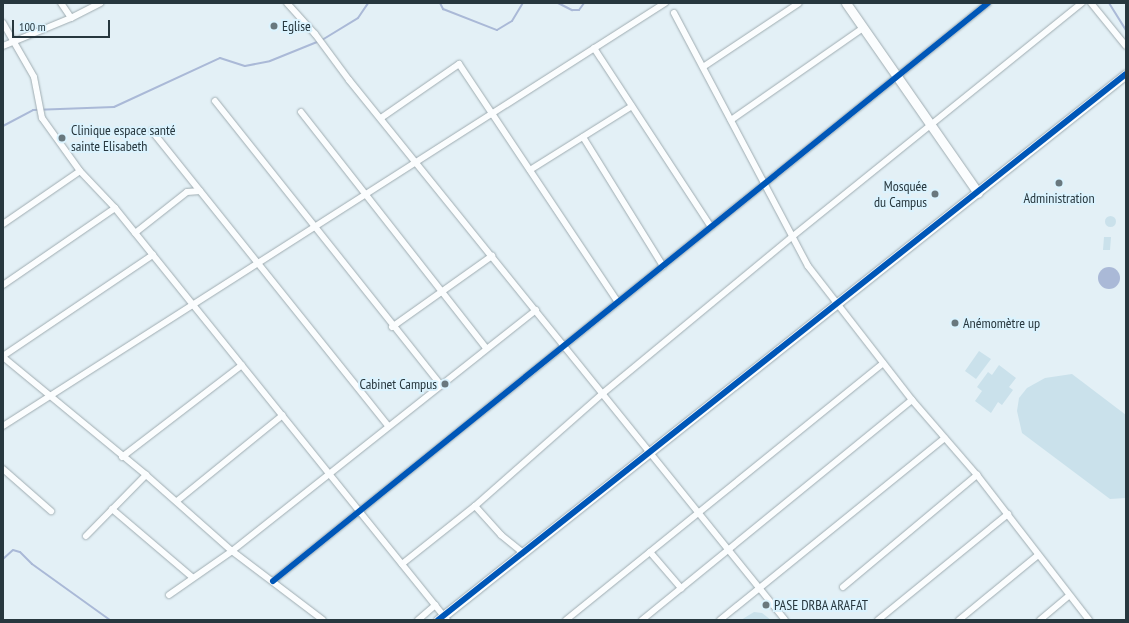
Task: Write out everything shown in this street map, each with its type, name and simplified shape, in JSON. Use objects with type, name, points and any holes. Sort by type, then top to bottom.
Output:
[{"type":"street","points":[[61,3],[71,18]]},
{"type":"street","points":[[3,46],[16,42],[71,18],[100,3]]},
{"type":"street","points":[[287,3],[315,34],[325,50],[785,620]]},
{"type":"street","points":[[3,426],[665,3]]},
{"type":"street","points":[[703,67],[799,3]]},
{"type":"street","points":[[846,3],[978,193]]},
{"type":"street","points":[[273,581],[988,3]]},
{"type":"street","points":[[402,564],[475,506],[602,394],[793,236],[1082,3]]},
{"type":"street","points":[[1091,3],[1126,46]]},
{"type":"street","points":[[674,13],[808,266],[912,400],[977,475],[1008,514],[1037,556],[1089,620]]},
{"type":"street","points":[[3,23],[16,42],[36,81],[42,118],[80,171],[115,208],[331,473],[435,605],[443,618],[1126,74]]},
{"type":"street","points":[[731,120],[863,28]]},
{"type":"street","points":[[594,48],[711,227]]},
{"type":"street","points":[[381,118],[459,64],[618,302]]},
{"type":"street","points":[[215,101],[392,326],[440,384]]},
{"type":"street","points":[[530,170],[632,106]]},
{"type":"street","points":[[301,112],[367,194],[486,348]]},
{"type":"street","points":[[152,131],[388,426]]},
{"type":"street","points":[[583,137],[663,266]]},
{"type":"street","points":[[3,224],[80,171]]},
{"type":"street","points":[[135,233],[187,192],[200,191]]},
{"type":"street","points":[[3,285],[115,208]]},
{"type":"street","points":[[153,255],[3,357],[122,457],[146,475],[232,551],[273,581],[321,620]]},
{"type":"street","points":[[392,326],[492,256]]},
{"type":"street","points":[[169,595],[192,577],[232,551],[440,384],[536,310]]},
{"type":"street","points":[[566,620],[883,363]]},
{"type":"street","points":[[122,457],[242,365]]},
{"type":"street","points":[[642,620],[912,400]]},
{"type":"street","points":[[176,501],[283,415]]},
{"type":"street","points":[[720,620],[945,438]]},
{"type":"street","points":[[3,469],[51,511]]},
{"type":"street","points":[[86,536],[146,475]]},
{"type":"street","points":[[843,587],[977,475]]},
{"type":"street","points":[[475,506],[501,535],[523,553]]},
{"type":"street","points":[[112,510],[192,577]]},
{"type":"street","points":[[878,620],[1008,514]]},
{"type":"street","points":[[650,552],[681,588]]},
{"type":"street","points":[[959,620],[1037,556]]},
{"type":"street","points":[[1040,620],[1069,596]]},
{"type":"street","points":[[418,620],[435,605]]},
{"type":"shaded area","points":[[1108,216],[1112,216],[1114,217],[1114,225],[1108,226],[1105,223],[1105,219]]},
{"type":"shaded area","points":[[1104,237],[1111,237],[1110,250],[1103,250]]},
{"type":"shaded area","points":[[979,351],[991,359],[976,379],[965,371]]},
{"type":"shaded area","points":[[999,365],[1016,378],[1009,387],[1013,390],[1002,405],[998,402],[991,413],[975,401],[982,391],[977,387],[988,372],[992,375]]},
{"type":"shaded area","points":[[1072,374],[1126,415],[1126,498],[1110,499],[1022,433],[1017,411],[1019,398],[1027,388],[1045,378]]},
{"type":"shaded area","points":[[754,612],[762,613],[771,620],[741,620]]},
{"type":"water","points":[[1109,267],[1117,270],[1120,278],[1117,286],[1109,289],[1101,286],[1098,278],[1101,270]]},
{"type":"waterway","points":[[3,126],[33,110],[114,107],[220,58],[245,66],[270,61],[322,40],[358,18],[368,3]]},
{"type":"waterway","points":[[440,3],[443,9],[497,30],[512,21],[523,3]]},
{"type":"waterway","points":[[558,3],[572,10],[579,10],[584,3]]},
{"type":"waterway","points":[[1109,3],[1126,30]]},
{"type":"waterway","points":[[3,559],[13,550],[20,552],[32,564],[110,620]]},
{"type":"cycle path","points":[[273,581],[988,3]]},
{"type":"cycle path","points":[[438,620],[1126,74]]},
{"type":"place","name":"Eglise","points":[[274,26]]},
{"type":"place","name":"Clinique espace santé sainte Elisabeth","points":[[62,138]]},
{"type":"place","name":"Administration","points":[[1059,183]]},
{"type":"place","name":"Mosquée du Campus","points":[[935,194]]},
{"type":"place","name":"Anémomètre up","points":[[955,323]]},
{"type":"place","name":"Cabinet Campus","points":[[445,384]]},
{"type":"place","name":"PASE DRBA ARAFAT","points":[[766,605]]}]
